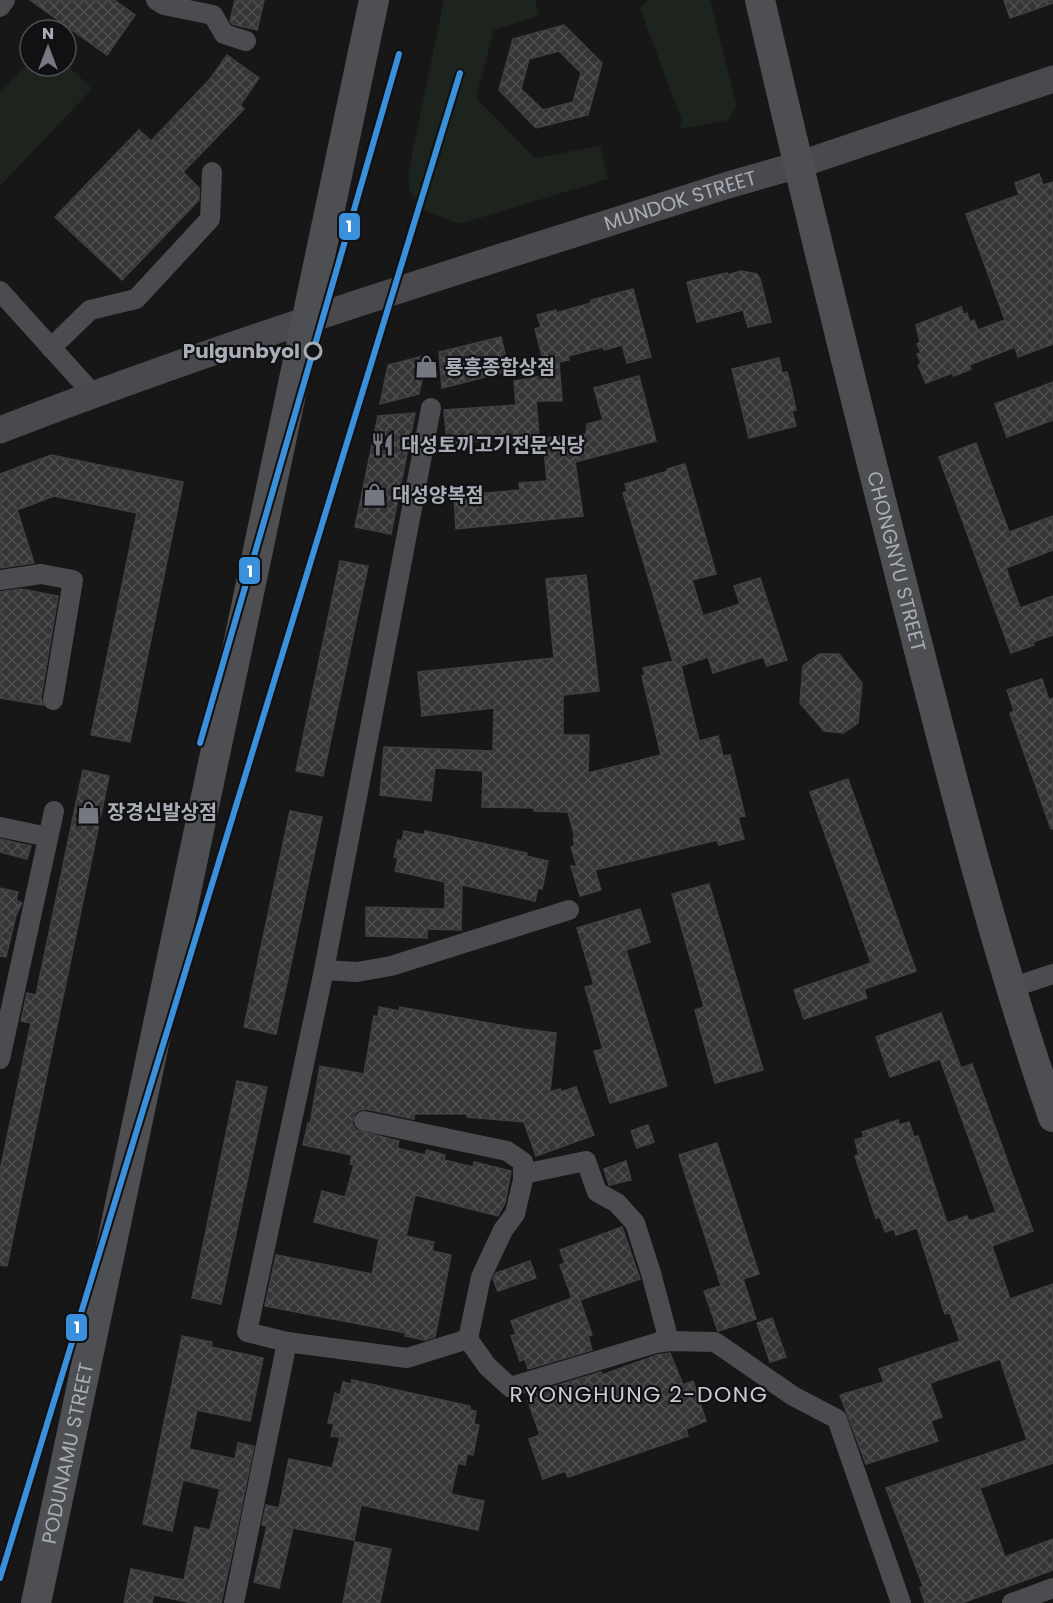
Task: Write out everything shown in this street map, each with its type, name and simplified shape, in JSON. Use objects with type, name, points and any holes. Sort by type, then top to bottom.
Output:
[{"type":"main road","name":"PODUNAMU STREET","points":[[36,1603],[374,0]]},
{"type":"main road","name":"CHONGNYU STREET","points":[[760,0],[798,165],[937,719],[1011,988],[1053,1117]]},
{"type":"main road","name":"MUNDOK STREET","points":[[0,430],[93,394],[308,319],[728,185],[798,165],[1053,78]]},
{"type":"street","points":[[0,7],[5,0]]},
{"type":"street","points":[[156,0],[164,5],[214,7],[224,34],[246,41]]},
{"type":"street","points":[[51,348],[90,310],[136,299],[210,219],[212,172]]},
{"type":"street","points":[[0,291],[93,394]]},
{"type":"street","points":[[431,408],[324,970],[247,1332],[287,1342],[406,1358],[468,1339]]},
{"type":"street","points":[[0,580],[41,574],[73,580],[53,700]]},
{"type":"street","points":[[0,1059],[54,811]]},
{"type":"street","points":[[0,827],[48,837]]},
{"type":"street","points":[[324,970],[357,972],[391,966],[569,910]]},
{"type":"street","points":[[1011,988],[1053,974]]},
{"type":"street","points":[[364,1121],[507,1151],[523,1162],[524,1180],[515,1214],[502,1230],[481,1277],[468,1339],[487,1366],[510,1387],[669,1341],[715,1342],[793,1396],[837,1419],[901,1603]]},
{"type":"street","points":[[523,1174],[586,1161],[597,1192],[617,1203],[635,1223],[669,1341]]},
{"type":"street","points":[[234,1603],[287,1342]]},
{"type":"street","points":[[1012,1603],[1053,1588]]},
{"type":"shaded area","points":[[444,0],[535,0],[539,16],[494,30],[476,98],[535,158],[600,146],[608,179],[459,224],[424,210],[410,192],[408,174]]},
{"type":"shaded area","points":[[648,0],[710,0],[737,106],[728,120],[681,129],[679,124],[682,121],[640,8]]},
{"type":"shaded area","points":[[18,74],[18,78],[78,78],[78,76],[92,89],[0,186],[0,93]]},
{"type":"building","points":[[30,0],[114,0],[135,15],[107,55],[78,34],[78,18],[55,18]]},
{"type":"building","points":[[235,0],[264,0],[257,30],[232,24],[230,21]]},
{"type":"building","points":[[1004,0],[1053,0],[1053,3],[1010,18]]},
{"type":"building","points":[[564,25],[602,63],[588,115],[536,128],[499,90],[513,39]],"holes":[[[559,51],[581,73],[573,102],[543,110],[521,89],[529,59]]]},
{"type":"building","points":[[227,55],[259,78],[240,105],[244,109],[183,172],[199,188],[199,200],[122,280],[55,217],[139,130],[151,141],[211,78]]},
{"type":"building","points":[[1039,174],[1043,185],[1053,182],[1053,344],[1018,357],[1015,347],[969,365],[971,369],[954,376],[952,373],[926,383],[918,365],[921,363],[917,354],[921,353],[917,344],[920,342],[916,325],[961,307],[964,315],[967,313],[970,322],[974,320],[978,330],[1005,320],[966,214],[1019,195],[1015,183]]},
{"type":"building","points":[[741,271],[757,274],[760,279],[771,322],[748,327],[743,310],[697,322],[687,282]]},
{"type":"building","points":[[633,289],[651,357],[627,363],[622,345],[604,350],[603,347],[568,356],[569,360],[559,362],[562,401],[536,401],[539,436],[447,444],[444,410],[516,405],[514,381],[547,375],[535,329],[541,327],[537,315],[556,310],[556,313],[591,303],[591,300]]},
{"type":"building","points":[[501,337],[509,371],[442,388],[439,352]]},
{"type":"building","points":[[427,355],[419,394],[380,404],[388,365]]},
{"type":"building","points":[[779,358],[782,373],[787,372],[791,387],[796,410],[792,411],[796,426],[749,438],[732,369]]},
{"type":"building","points":[[639,376],[656,441],[575,462],[583,516],[456,529],[454,496],[520,490],[519,483],[547,481],[543,438],[586,434],[587,424],[603,420],[594,388]]},
{"type":"building","points":[[1053,382],[1053,420],[1007,437],[995,404]]},
{"type":"building","points":[[415,413],[391,534],[355,527],[378,416]]},
{"type":"building","points":[[976,443],[1009,532],[1053,516],[1053,550],[1006,568],[1020,608],[1053,596],[1053,635],[1011,653],[939,457]]},
{"type":"building","points":[[51,455],[183,482],[130,742],[91,735],[137,513],[54,496],[17,510],[34,563],[0,568],[0,474]]},
{"type":"building","points":[[685,464],[716,574],[692,580],[703,616],[740,604],[734,586],[760,578],[787,660],[767,666],[763,657],[713,673],[708,657],[681,666],[699,741],[718,736],[723,756],[730,755],[745,816],[738,817],[744,839],[719,845],[717,840],[595,870],[601,890],[580,896],[571,866],[577,867],[571,847],[575,846],[573,838],[575,838],[568,812],[534,811],[534,808],[482,807],[483,771],[435,768],[431,801],[380,795],[384,747],[493,751],[494,708],[422,716],[418,672],[554,658],[546,579],[586,575],[599,691],[563,695],[563,735],[589,735],[588,773],[661,755],[642,676],[645,675],[643,668],[673,661],[623,493],[627,491],[625,484]]},
{"type":"building","points":[[340,561],[368,566],[323,776],[296,771]]},
{"type":"building","points":[[21,589],[58,596],[41,698],[43,705],[0,698],[0,592]]},
{"type":"building","points":[[819,654],[839,654],[862,683],[858,723],[843,733],[824,731],[800,703],[803,666]]},
{"type":"building","points":[[1042,679],[1049,700],[1053,698],[1053,829],[1051,829],[1010,713],[1014,711],[1007,690]]},
{"type":"building","points":[[83,770],[109,776],[7,1266],[0,1265],[0,1171],[31,1023],[21,1021],[27,993],[36,995]]},
{"type":"building","points":[[848,779],[916,971],[864,989],[867,998],[804,1019],[794,990],[871,963],[810,792]]},
{"type":"building","points":[[290,811],[322,817],[276,1034],[244,1027]]},
{"type":"building","points":[[404,831],[424,835],[425,831],[527,853],[526,856],[548,861],[542,889],[538,888],[535,901],[462,885],[461,930],[427,929],[427,938],[366,936],[366,907],[445,909],[445,882],[395,871],[398,858],[394,857],[398,840],[402,841]]},
{"type":"building","points":[[0,839],[31,846],[27,859],[0,852]]},
{"type":"building","points":[[709,884],[763,1070],[715,1083],[695,1010],[704,1007],[672,894]]},
{"type":"building","points":[[0,888],[18,892],[16,900],[22,903],[16,915],[6,957],[0,956]]},
{"type":"building","points":[[640,909],[650,942],[626,950],[667,1086],[610,1103],[594,1051],[603,1049],[585,987],[594,985],[577,928]]},
{"type":"building","points":[[379,1007],[399,1011],[400,1007],[556,1033],[550,1092],[560,1089],[561,1092],[576,1087],[594,1135],[536,1156],[524,1122],[467,1117],[467,1114],[414,1114],[414,1119],[366,1109],[355,1113],[352,1124],[356,1130],[399,1141],[397,1148],[425,1155],[427,1150],[445,1155],[444,1160],[473,1167],[474,1162],[511,1171],[505,1203],[498,1216],[415,1195],[406,1236],[434,1242],[432,1251],[451,1255],[435,1337],[425,1340],[405,1336],[406,1333],[265,1306],[276,1255],[372,1274],[379,1239],[314,1222],[322,1191],[345,1197],[354,1165],[350,1164],[352,1155],[303,1145],[308,1123],[310,1124],[320,1066],[364,1074],[374,1016],[378,1017]]},
{"type":"building","points":[[941,1013],[961,1068],[972,1064],[1033,1231],[992,1246],[1010,1299],[1053,1284],[1053,1463],[980,1488],[1005,1557],[1053,1539],[1053,1570],[962,1603],[925,1603],[920,1588],[923,1586],[886,1488],[1027,1440],[1000,1359],[930,1383],[942,1417],[931,1421],[938,1441],[866,1464],[840,1395],[884,1382],[879,1369],[960,1341],[950,1313],[945,1314],[917,1228],[896,1235],[894,1229],[885,1232],[880,1217],[876,1218],[855,1156],[859,1155],[855,1140],[864,1137],[862,1132],[898,1120],[899,1125],[909,1122],[914,1137],[918,1136],[947,1223],[967,1216],[969,1221],[996,1212],[940,1059],[890,1077],[876,1037]]},
{"type":"building","points":[[237,1081],[267,1087],[221,1304],[192,1298]]},
{"type":"building","points":[[648,1125],[654,1142],[637,1148],[631,1131]]},
{"type":"building","points":[[717,1143],[759,1274],[743,1279],[756,1319],[718,1331],[704,1291],[721,1286],[679,1155]]},
{"type":"building","points":[[626,1161],[631,1180],[609,1185],[604,1169]]},
{"type":"building","points":[[622,1227],[640,1279],[580,1300],[592,1335],[588,1336],[592,1350],[528,1369],[525,1359],[520,1361],[511,1336],[516,1334],[511,1321],[572,1298],[560,1265],[565,1263],[560,1250]]},
{"type":"building","points":[[530,1261],[536,1278],[498,1291],[493,1279],[496,1273]]},
{"type":"building","points":[[772,1318],[786,1357],[770,1362],[757,1323]]},
{"type":"building","points":[[182,1336],[212,1342],[211,1347],[263,1358],[250,1421],[197,1410],[189,1449],[235,1459],[238,1443],[254,1446],[235,1539],[221,1603],[192,1603],[154,1595],[152,1603],[124,1603],[131,1569],[184,1580],[195,1527],[210,1530],[220,1489],[183,1480],[172,1531],[143,1524]]},
{"type":"building","points":[[670,1353],[683,1385],[693,1381],[706,1421],[686,1429],[688,1436],[568,1477],[565,1471],[543,1479],[529,1439],[540,1435],[528,1401],[538,1397],[536,1392],[601,1372],[602,1375],[657,1355]]},
{"type":"building","points":[[352,1380],[470,1406],[470,1410],[476,1411],[474,1424],[479,1425],[473,1455],[467,1454],[465,1465],[458,1463],[451,1494],[484,1501],[478,1530],[361,1505],[354,1540],[293,1528],[279,1588],[254,1582],[267,1526],[262,1525],[266,1505],[279,1508],[289,1459],[332,1468],[340,1437],[331,1436],[334,1424],[328,1423],[335,1393],[340,1395],[343,1382],[351,1384]]},
{"type":"building","points":[[355,1542],[391,1549],[380,1603],[343,1603]]},
{"type":"transit line","name":"1","points":[[200,743],[399,54]]},
{"type":"transit line","name":"1","points":[[0,1578],[460,73]]},
{"type":"place","name":"Pulgunbyol","points":[[313,351]]},
{"type":"place","name":"룡흥종합상점","points":[[427,367]]},
{"type":"place","name":"대성토끼고기전문식당","points":[[383,445]]},
{"type":"place","name":"대성양복점","points":[[374,495]]},
{"type":"place","name":"장경신발상점","points":[[89,812]]},
{"type":"district","name":"RYONGHUNG 2-DONG","points":[[639,1394]]}]
